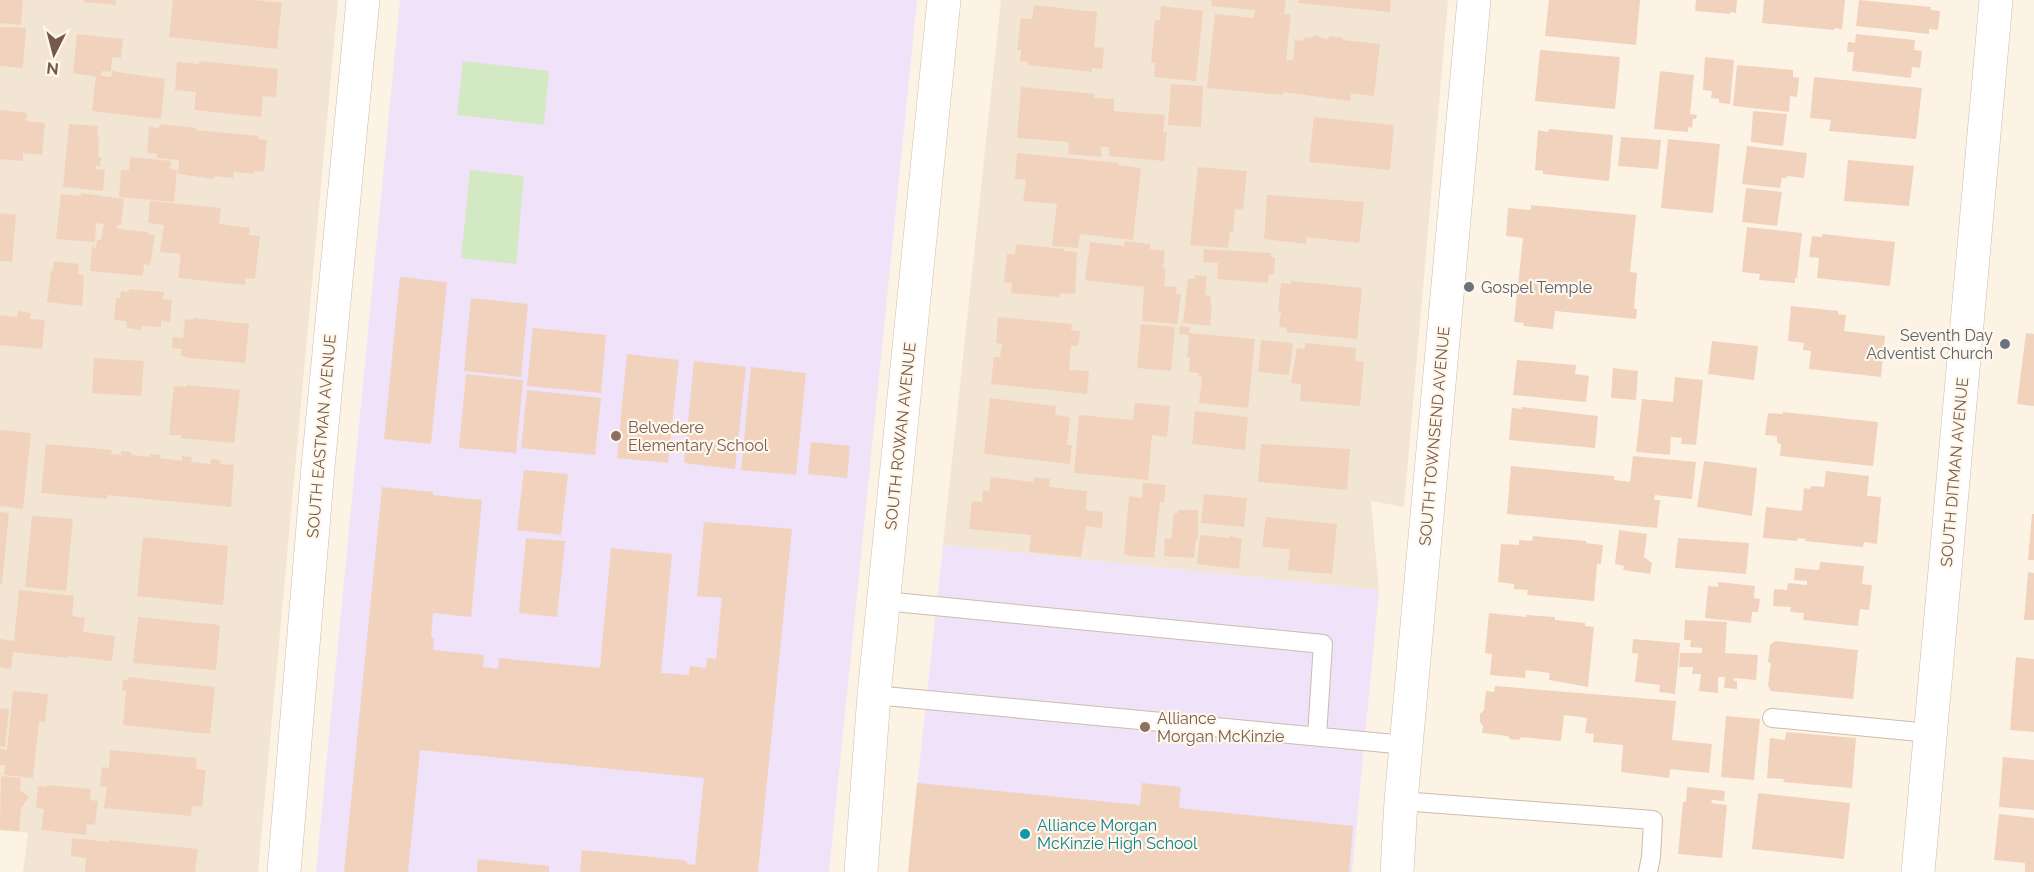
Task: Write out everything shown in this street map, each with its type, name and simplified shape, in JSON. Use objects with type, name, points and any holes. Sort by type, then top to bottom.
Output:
[{"type":"street","name":"SOUTH EASTMAN AVENUE","points":[[284,872],[319,456],[363,0]]},
{"type":"street","name":"SOUTH ROWAN AVENUE","points":[[861,872],[874,695],[944,0]]},
{"type":"street","name":"SOUTH TOWNSEND AVENUE","points":[[1397,872],[1401,801],[1474,0]]},
{"type":"street","name":"SOUTH DITMAN AVENUE","points":[[1918,872],[1996,0]]},
{"type":"lane","points":[[884,601],[1323,644],[1317,736]]},
{"type":"lane","points":[[874,695],[1406,745]]},
{"type":"lane","points":[[1772,718],[1930,733]]},
{"type":"lane","points":[[1401,801],[1653,820],[1648,872]]},
{"type":"shaded area","points":[[0,0],[338,0],[258,872],[23,872],[28,833],[0,830]]},
{"type":"shaded area","name":"Belvedere Elementary School","points":[[400,0],[917,0],[829,872],[316,872]]},
{"type":"shaded area","points":[[1001,0],[1448,0],[1404,507],[1371,501],[1379,590],[943,545]]},
{"type":"shaded area","name":"Alliance Morgan McKinzie","points":[[943,545],[1379,590],[1352,872],[1004,872],[909,863]]},
{"type":"green space","points":[[463,61],[549,71],[544,125],[457,115]]},
{"type":"green space","points":[[470,170],[524,176],[516,264],[461,258]]},
{"type":"building","points":[[0,0],[23,0],[21,25],[0,23]]},
{"type":"building","points":[[83,0],[116,0],[116,5],[83,2]]},
{"type":"building","points":[[173,0],[254,0],[282,3],[277,49],[169,37]]},
{"type":"building","points":[[1212,0],[1286,0],[1284,14],[1291,14],[1286,60],[1293,60],[1295,40],[1303,41],[1304,37],[1312,38],[1314,35],[1321,38],[1329,39],[1329,36],[1380,44],[1374,96],[1351,93],[1350,101],[1283,92],[1283,95],[1207,88],[1215,14],[1254,18],[1255,10],[1211,6]]},
{"type":"building","points":[[1299,0],[1391,0],[1390,12],[1298,3]]},
{"type":"building","points":[[1549,0],[1640,0],[1636,45],[1545,36]]},
{"type":"building","points":[[1696,0],[1737,0],[1736,13],[1695,11]]},
{"type":"building","points":[[1764,0],[1845,0],[1842,29],[1762,23]]},
{"type":"building","points":[[1859,0],[1931,7],[1931,10],[1940,11],[1938,30],[1929,29],[1929,34],[1856,26]]},
{"type":"building","points":[[1034,5],[1097,12],[1094,47],[1104,48],[1102,69],[1092,68],[1092,72],[1028,65],[1029,62],[1020,61],[1021,50],[1017,50],[1021,18],[1032,19]]},
{"type":"building","points":[[1161,6],[1203,11],[1196,81],[1154,77],[1155,63],[1151,63],[1155,20],[1160,20]]},
{"type":"building","points":[[0,27],[26,28],[23,68],[0,66]]},
{"type":"building","points":[[77,34],[123,39],[121,58],[112,57],[111,72],[102,71],[101,76],[111,77],[112,71],[165,79],[161,119],[92,111],[96,77],[73,73]]},
{"type":"building","points":[[1856,34],[1915,40],[1914,50],[1922,51],[1920,68],[1912,67],[1911,78],[1852,71],[1854,52],[1847,52],[1848,42],[1855,43]]},
{"type":"building","points":[[1540,50],[1620,57],[1615,109],[1535,101]]},
{"type":"building","points":[[1705,57],[1734,60],[1730,104],[1719,103],[1719,99],[1711,98],[1712,91],[1703,90]]},
{"type":"building","points":[[199,61],[278,69],[276,97],[263,96],[261,117],[194,110],[196,92],[175,90],[177,62],[199,64]]},
{"type":"building","points":[[1737,65],[1793,70],[1793,77],[1799,78],[1797,97],[1790,96],[1789,112],[1733,106]]},
{"type":"building","points":[[1660,71],[1694,75],[1690,114],[1697,115],[1696,119],[1693,119],[1692,128],[1688,127],[1688,132],[1654,129]]},
{"type":"building","points":[[1814,77],[1922,88],[1916,139],[1829,131],[1831,120],[1810,118]]},
{"type":"building","points":[[1171,84],[1203,86],[1201,127],[1168,125]]},
{"type":"building","points":[[1021,87],[1095,94],[1094,98],[1114,99],[1114,111],[1165,115],[1163,132],[1167,132],[1164,161],[1109,156],[1109,147],[1101,147],[1101,157],[1068,154],[1069,142],[1017,138]]},
{"type":"building","points":[[0,110],[27,113],[26,121],[45,123],[42,155],[23,153],[23,161],[0,159]]},
{"type":"building","points":[[1753,111],[1787,114],[1783,146],[1751,142]]},
{"type":"building","points":[[1314,117],[1394,125],[1390,170],[1309,162]]},
{"type":"building","points":[[69,124],[98,126],[98,157],[101,157],[100,166],[96,166],[96,169],[105,170],[103,191],[63,187]]},
{"type":"building","points":[[160,124],[258,136],[258,139],[267,140],[264,172],[254,171],[254,174],[234,172],[233,178],[215,176],[214,179],[178,174],[179,160],[157,158],[157,154],[147,153],[149,127],[159,128]]},
{"type":"building","points":[[1549,129],[1613,135],[1609,181],[1543,174],[1543,171],[1535,170],[1538,130],[1548,132]]},
{"type":"building","points":[[1621,137],[1661,140],[1658,169],[1618,166]]},
{"type":"building","points":[[1668,139],[1720,144],[1713,213],[1661,208]]},
{"type":"building","points":[[1747,146],[1807,153],[1804,178],[1787,176],[1787,178],[1782,178],[1780,188],[1742,184]]},
{"type":"building","points":[[1017,153],[1119,163],[1118,165],[1141,168],[1133,240],[1080,234],[1078,248],[1052,246],[1057,204],[1023,201],[1026,180],[1015,179]]},
{"type":"building","points":[[130,157],[171,161],[170,169],[177,170],[174,202],[119,197],[121,170],[129,170]]},
{"type":"building","points":[[1848,160],[1914,166],[1909,206],[1844,201]]},
{"type":"building","points":[[1198,167],[1247,171],[1243,210],[1235,209],[1233,232],[1230,232],[1228,248],[1190,245]]},
{"type":"building","points":[[1746,188],[1782,192],[1777,226],[1742,222]]},
{"type":"building","points":[[81,193],[124,199],[121,225],[117,225],[117,229],[155,235],[150,265],[144,264],[143,276],[90,271],[92,247],[96,248],[97,240],[101,240],[104,224],[96,223],[95,242],[56,239],[61,194],[81,196]]},
{"type":"building","points":[[1267,195],[1364,202],[1359,243],[1306,237],[1306,244],[1264,239]]},
{"type":"building","points":[[150,201],[221,208],[219,224],[250,228],[249,235],[260,236],[255,279],[245,278],[245,285],[178,278],[181,254],[160,252],[164,225],[148,223]]},
{"type":"building","points":[[1531,205],[1636,215],[1630,272],[1637,273],[1634,309],[1637,309],[1636,319],[1555,311],[1553,329],[1523,326],[1524,323],[1514,322],[1523,238],[1506,236],[1508,208],[1531,210]]},
{"type":"building","points":[[0,213],[16,215],[12,262],[0,261]]},
{"type":"building","points":[[1747,227],[1802,233],[1795,283],[1759,280],[1760,274],[1742,272]]},
{"type":"building","points":[[1822,234],[1895,242],[1890,286],[1817,278],[1819,258],[1809,257],[1812,236],[1822,237]]},
{"type":"building","points":[[1125,241],[1150,244],[1150,249],[1165,251],[1164,286],[1177,287],[1176,294],[1181,294],[1177,324],[1142,321],[1144,287],[1085,280],[1090,242],[1124,246]]},
{"type":"building","points":[[1016,244],[1077,252],[1075,294],[1060,293],[1059,297],[1011,293],[1012,283],[1004,282],[1007,254],[1015,255]]},
{"type":"building","points":[[1204,249],[1271,253],[1271,257],[1275,257],[1274,274],[1269,274],[1268,283],[1217,279],[1218,263],[1203,262]]},
{"type":"building","points":[[54,261],[79,264],[78,274],[84,276],[82,306],[47,302]]},
{"type":"building","points":[[1195,275],[1207,276],[1205,295],[1211,296],[1210,304],[1212,305],[1210,326],[1183,323],[1188,279],[1195,279]]},
{"type":"building","points":[[400,277],[447,282],[431,444],[384,439]]},
{"type":"building","points":[[1291,281],[1362,288],[1357,339],[1286,332],[1287,328],[1279,327],[1281,283],[1291,284]]},
{"type":"building","points":[[129,289],[164,292],[163,299],[172,300],[170,322],[161,321],[161,327],[141,326],[141,330],[127,328],[126,321],[114,320],[116,298],[120,298],[121,291],[129,292]]},
{"type":"building","points":[[471,298],[528,304],[521,377],[464,371]]},
{"type":"building","points":[[1791,306],[1838,311],[1838,314],[1846,315],[1844,331],[1885,336],[1881,377],[1809,369],[1811,351],[1803,350],[1804,343],[1788,341]]},
{"type":"building","points":[[18,311],[31,313],[30,319],[45,320],[42,349],[0,345],[0,315],[17,317]]},
{"type":"building","points":[[998,317],[1072,324],[1071,330],[1080,331],[1078,346],[1071,345],[1069,370],[1089,371],[1087,394],[991,384],[994,357],[1000,357],[1002,344],[996,343]]},
{"type":"building","points":[[193,318],[249,324],[245,363],[181,356],[182,349],[172,348],[173,337],[183,338],[185,319],[193,320]]},
{"type":"building","points":[[1141,324],[1175,327],[1171,371],[1137,368]]},
{"type":"building","points":[[1180,326],[1190,327],[1189,333],[1255,339],[1248,408],[1199,403],[1202,377],[1198,376],[1199,373],[1189,372],[1190,357],[1187,357],[1189,335],[1179,334]]},
{"type":"building","points":[[533,328],[606,335],[601,393],[527,386]]},
{"type":"building","points":[[2026,333],[2034,334],[2034,406],[2017,404]]},
{"type":"building","points":[[1261,340],[1293,343],[1289,375],[1258,372]]},
{"type":"building","points":[[1712,341],[1758,346],[1754,380],[1708,374]]},
{"type":"building","points":[[1305,343],[1356,348],[1355,361],[1364,362],[1360,406],[1300,401],[1301,384],[1291,383],[1297,348],[1305,349]]},
{"type":"building","points":[[627,354],[679,360],[668,463],[617,458]]},
{"type":"building","points":[[94,358],[144,361],[141,396],[92,393]]},
{"type":"building","points":[[1517,360],[1576,365],[1575,374],[1589,376],[1586,402],[1513,395]]},
{"type":"building","points":[[694,361],[746,367],[735,469],[684,463]]},
{"type":"building","points":[[751,367],[806,373],[796,475],[741,470]]},
{"type":"building","points":[[1613,368],[1638,371],[1636,400],[1611,398]]},
{"type":"building","points":[[466,374],[523,380],[516,453],[459,448]]},
{"type":"building","points":[[1675,377],[1703,380],[1696,445],[1681,444],[1682,438],[1671,437],[1670,455],[1636,452],[1642,399],[1673,402]]},
{"type":"building","points":[[186,385],[240,390],[234,443],[169,435],[174,386],[186,387]]},
{"type":"building","points":[[527,390],[601,398],[595,455],[521,448]]},
{"type":"building","points":[[990,398],[1056,406],[1055,415],[1070,417],[1067,445],[1072,445],[1070,464],[984,454]]},
{"type":"building","points":[[1135,403],[1170,406],[1167,437],[1152,435],[1148,480],[1074,473],[1079,415],[1133,420]]},
{"type":"building","points":[[1522,407],[1598,416],[1595,448],[1509,440],[1512,408],[1522,409]]},
{"type":"building","points":[[1195,411],[1248,417],[1245,450],[1192,444]]},
{"type":"building","points":[[1783,412],[1878,422],[1873,466],[1780,456],[1781,444],[1777,443],[1777,436],[1765,435],[1768,413],[1783,414]]},
{"type":"building","points":[[0,430],[31,433],[23,509],[0,506]]},
{"type":"building","points":[[811,442],[850,446],[847,478],[808,474]]},
{"type":"building","points":[[46,444],[112,450],[111,454],[121,455],[121,451],[131,452],[131,455],[150,457],[150,454],[160,455],[160,458],[182,461],[182,456],[192,457],[191,462],[210,464],[211,459],[221,460],[220,464],[234,465],[231,507],[107,495],[107,499],[41,493]]},
{"type":"building","points":[[1261,444],[1350,449],[1347,490],[1258,482]]},
{"type":"building","points":[[1633,456],[1696,462],[1692,499],[1655,495],[1654,500],[1660,500],[1657,528],[1507,514],[1511,466],[1614,476],[1614,480],[1630,482]]},
{"type":"building","points":[[1704,461],[1757,468],[1752,516],[1697,507]]},
{"type":"building","points":[[524,470],[568,474],[561,535],[517,530]]},
{"type":"building","points":[[1826,471],[1869,476],[1867,496],[1881,497],[1877,544],[1864,542],[1863,547],[1805,541],[1806,539],[1798,538],[1797,541],[1763,538],[1766,507],[1802,511],[1804,488],[1824,487]]},
{"type":"building","points":[[991,477],[1033,482],[1034,477],[1050,479],[1049,487],[1087,491],[1086,510],[1103,512],[1102,528],[1086,526],[1081,557],[1029,552],[1031,535],[969,529],[972,501],[982,502],[983,490],[989,491]]},
{"type":"building","points":[[1143,483],[1166,485],[1164,503],[1160,502],[1154,558],[1124,555],[1129,496],[1142,498]]},
{"type":"building","points":[[382,487],[482,500],[471,617],[433,613],[431,637],[434,638],[433,650],[484,655],[483,667],[498,669],[499,658],[600,668],[611,548],[672,554],[661,673],[689,675],[690,666],[706,668],[707,658],[716,659],[722,598],[697,596],[704,522],[792,529],[758,872],[580,872],[582,850],[683,860],[688,862],[687,864],[695,865],[704,778],[420,750],[408,872],[344,872]]},
{"type":"building","points":[[1204,494],[1247,498],[1244,527],[1201,523]]},
{"type":"building","points":[[1178,510],[1198,510],[1198,540],[1196,540],[1194,558],[1164,556],[1165,538],[1171,539],[1174,513],[1178,513]]},
{"type":"building","points":[[0,512],[9,513],[2,584],[0,584]]},
{"type":"building","points":[[2032,514],[2034,514],[2034,560],[2028,560]]},
{"type":"building","points":[[32,516],[73,519],[66,591],[25,587]]},
{"type":"building","points":[[1266,517],[1337,524],[1332,574],[1288,570],[1290,549],[1262,547]]},
{"type":"building","points":[[1619,530],[1647,534],[1644,557],[1652,563],[1650,574],[1623,570],[1624,566],[1615,564]]},
{"type":"building","points":[[1200,535],[1229,538],[1230,536],[1242,539],[1239,569],[1197,564]]},
{"type":"building","points":[[1533,536],[1603,545],[1601,564],[1597,564],[1594,601],[1527,595],[1528,590],[1514,589],[1514,584],[1498,582],[1501,544],[1519,545],[1519,540],[1532,541]]},
{"type":"building","points":[[143,537],[228,546],[223,605],[137,596]]},
{"type":"building","points":[[526,538],[565,541],[557,617],[519,613]]},
{"type":"building","points":[[1678,538],[1749,543],[1746,574],[1675,568]]},
{"type":"building","points":[[1820,562],[1864,566],[1862,584],[1872,585],[1869,610],[1860,609],[1858,626],[1803,620],[1804,613],[1790,612],[1791,607],[1773,606],[1774,589],[1787,590],[1788,583],[1807,585],[1807,581],[1794,580],[1795,568],[1819,570]]},
{"type":"building","points":[[2028,572],[2034,573],[2034,620],[2024,620]]},
{"type":"building","points":[[1718,582],[1755,586],[1754,598],[1760,599],[1758,612],[1752,612],[1751,623],[1705,618],[1708,586],[1718,587]]},
{"type":"building","points":[[19,590],[74,596],[72,616],[85,618],[83,632],[115,636],[112,661],[13,652],[11,669],[0,667],[0,639],[14,641]]},
{"type":"building","points":[[1489,613],[1555,617],[1555,620],[1585,623],[1585,626],[1594,627],[1588,687],[1549,680],[1550,673],[1526,670],[1525,678],[1490,675],[1492,654],[1485,653]]},
{"type":"building","points":[[138,617],[220,625],[216,670],[133,663]]},
{"type":"building","points":[[1685,620],[1727,622],[1725,653],[1758,655],[1756,680],[1734,678],[1734,681],[1737,681],[1737,689],[1724,688],[1725,677],[1718,677],[1718,693],[1699,691],[1701,674],[1692,674],[1693,667],[1679,667],[1680,653],[1702,653],[1702,648],[1690,647],[1691,640],[1684,640]]},
{"type":"building","points":[[1633,639],[1680,643],[1675,694],[1659,692],[1660,685],[1635,682],[1638,654],[1632,653]]},
{"type":"building","points":[[1775,641],[1858,650],[1853,699],[1771,691],[1768,686],[1771,663],[1768,662],[1770,645]]},
{"type":"building","points":[[2016,657],[2034,659],[2034,732],[2010,730]]},
{"type":"building","points":[[128,677],[215,687],[210,734],[123,725],[126,691],[122,691],[123,680],[128,680]]},
{"type":"building","points":[[1495,686],[1676,701],[1672,740],[1712,744],[1709,773],[1670,769],[1669,778],[1621,772],[1623,745],[1593,742],[1594,734],[1585,733],[1587,718],[1564,715],[1561,741],[1521,737],[1519,740],[1510,739],[1508,736],[1482,733],[1480,714],[1484,710],[1486,691],[1494,692]]},
{"type":"building","points":[[13,691],[48,694],[45,722],[39,721],[33,778],[4,775],[5,765],[0,765],[0,749],[7,750]]},
{"type":"building","points":[[0,708],[9,709],[5,747],[0,746]]},
{"type":"building","points":[[1726,716],[1760,719],[1754,780],[1721,777]]},
{"type":"building","points":[[1786,732],[1856,738],[1852,788],[1783,782],[1784,779],[1767,778],[1770,738],[1785,740]]},
{"type":"building","points":[[110,750],[197,758],[196,769],[206,770],[202,807],[192,806],[191,816],[104,808],[107,787],[100,786],[102,767],[109,768]]},
{"type":"building","points":[[2003,757],[2034,760],[2034,810],[1999,807]]},
{"type":"building","points":[[1,776],[21,778],[20,790],[29,797],[21,808],[19,831],[0,830]]},
{"type":"building","points":[[917,783],[1140,805],[1142,783],[1181,787],[1179,808],[1353,826],[1349,872],[908,872]]},
{"type":"building","points":[[47,785],[91,789],[90,800],[98,801],[95,825],[87,824],[86,835],[41,830],[44,809],[36,808],[38,786],[47,787]]},
{"type":"building","points":[[1687,787],[1725,791],[1724,801],[1712,800],[1711,803],[1727,805],[1722,858],[1678,854],[1683,802],[1686,802]]},
{"type":"building","points":[[1758,793],[1850,803],[1844,859],[1752,849]]},
{"type":"building","points":[[1999,814],[2034,818],[2034,872],[2025,872],[2025,863],[1994,860]]},
{"type":"building","points":[[72,838],[198,849],[195,872],[85,872],[86,858],[71,856]]},
{"type":"building","points":[[478,859],[549,866],[549,872],[477,872]]},
{"type":"place","name":"Gospel Temple","points":[[1469,287]]},
{"type":"place","name":"Seventh Day Adventist Church","points":[[2005,344]]},
{"type":"place","name":"Belvedere Elementary School","points":[[616,436]]},
{"type":"place","name":"Alliance Morgan McKinzie","points":[[1145,727]]},
{"type":"place","name":"Alliance Morgan McKinzie High School","points":[[1025,834]]}]
